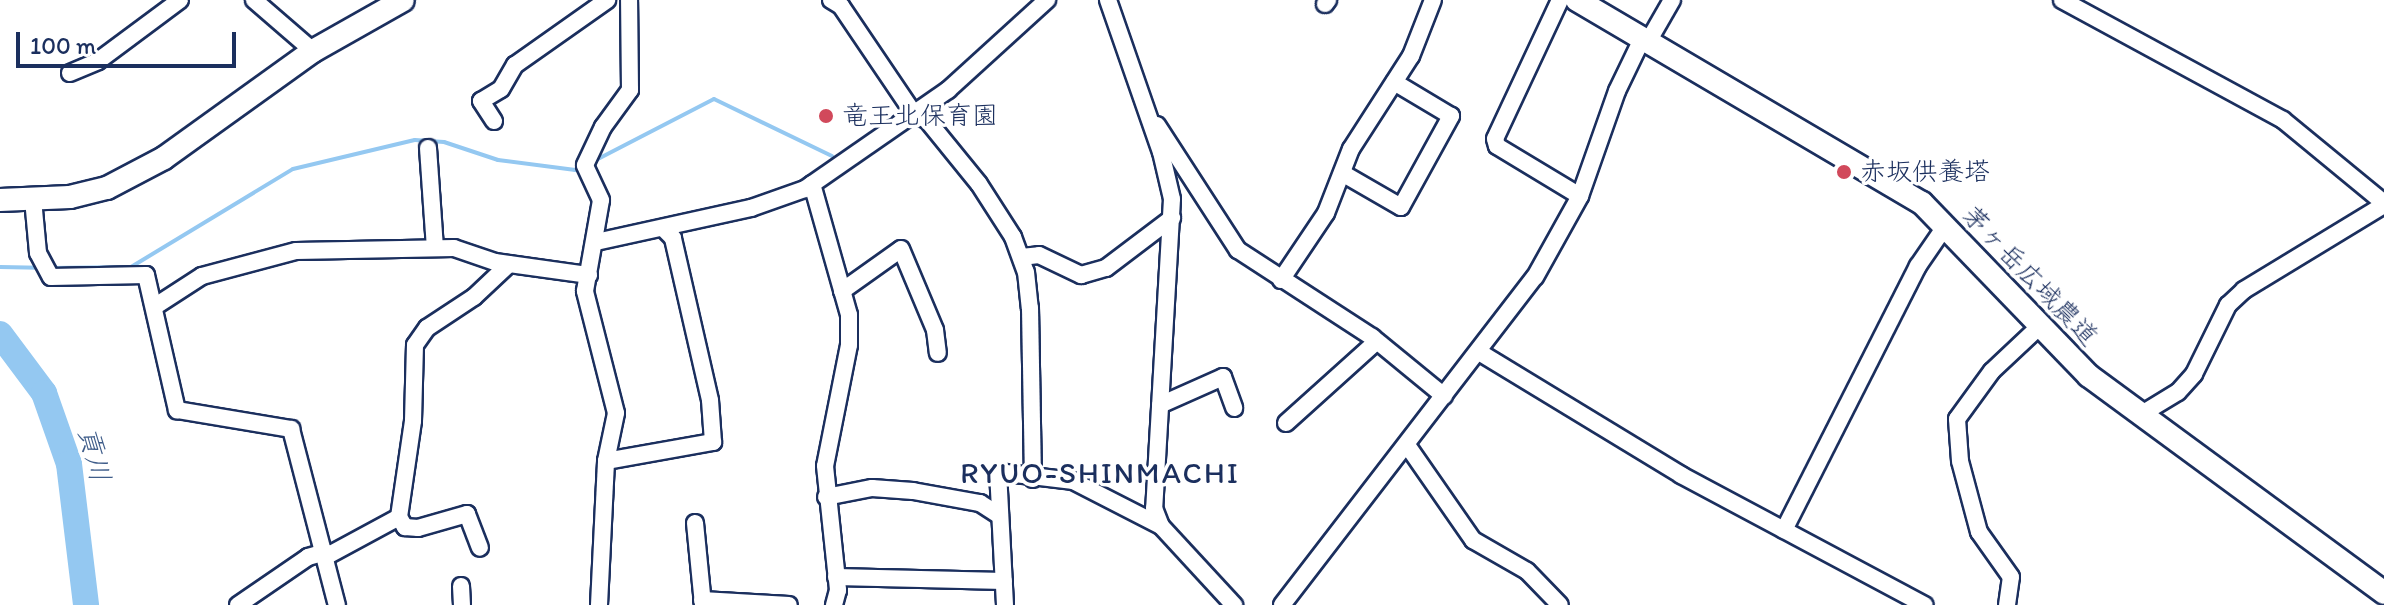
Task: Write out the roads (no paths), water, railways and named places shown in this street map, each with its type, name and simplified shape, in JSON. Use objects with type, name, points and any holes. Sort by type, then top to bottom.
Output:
[{"type":"street","points":[[70,73],[98,61],[180,0]]},
{"type":"street","points":[[254,0],[313,51]]},
{"type":"street","points":[[0,200],[33,199],[107,188],[164,158],[313,51],[403,0]]},
{"type":"street","points":[[494,121],[481,101],[501,89],[515,65],[607,0]]},
{"type":"street","points":[[599,605],[606,461],[616,413],[585,291],[601,200],[587,170],[603,127],[630,90],[629,0]]},
{"type":"street","points":[[831,0],[841,6],[914,114],[927,120],[979,184],[1021,257],[1030,308],[1033,479]]},
{"type":"street","points":[[596,242],[751,208],[812,184],[948,90],[1047,0]]},
{"type":"street","points":[[1108,0],[1149,114],[1172,218],[1154,489],[1161,526]]},
{"type":"street","points":[[1281,280],[1326,213],[1342,173],[1411,56],[1433,0]]},
{"type":"street","points":[[1560,0],[1495,139],[1497,146],[1580,196]]},
{"type":"street","name":"茅ヶ岳広域農道","points":[[1577,0],[1922,203],[2089,376],[2384,593]]},
{"type":"street","points":[[1282,605],[1535,277],[1580,196],[1617,91],[1646,38],[1672,0]]},
{"type":"street","points":[[2062,0],[2283,120],[2384,204],[2244,290],[2228,305],[2194,374],[2178,392],[2140,415]]},
{"type":"street","points":[[1342,173],[1401,207],[1451,116],[1394,82]]},
{"type":"street","points":[[1149,114],[1238,250],[1377,341],[1444,396]]},
{"type":"street","points":[[428,148],[435,248]]},
{"type":"street","points":[[812,184],[842,291],[849,345],[830,422],[826,497],[836,577],[834,605]]},
{"type":"street","points":[[33,199],[41,258],[51,277],[146,275],[177,410],[291,429],[337,605]]},
{"type":"street","points":[[1021,257],[1039,255],[1081,275],[1106,268],[1172,218]]},
{"type":"street","points":[[1784,530],[1918,266],[1944,228]]},
{"type":"street","points":[[606,461],[713,442],[710,400],[673,238],[664,229]]},
{"type":"street","points":[[154,307],[202,276],[296,251],[435,248],[509,264],[589,275]]},
{"type":"street","points":[[842,291],[901,249],[935,330],[938,353]]},
{"type":"street","points":[[480,548],[467,514],[418,528],[405,527],[399,517],[413,421],[415,345],[427,328],[474,297],[509,264]]},
{"type":"street","points":[[2007,605],[2011,577],[1979,532],[1960,461],[1957,419],[1992,371],[2041,325]]},
{"type":"street","points":[[1286,423],[1377,341]]},
{"type":"street","points":[[1479,352],[1681,475],[1924,605]]},
{"type":"street","points":[[1160,405],[1223,377],[1234,408]]},
{"type":"street","points":[[1407,445],[1473,540],[1527,571],[1560,605]]},
{"type":"street","points":[[1005,605],[998,472],[1033,479],[1073,481],[1161,526],[1234,605]]},
{"type":"street","points":[[826,497],[872,488],[913,491],[980,503],[1000,516]]},
{"type":"street","points":[[238,605],[308,557],[326,554],[399,517]]},
{"type":"street","points":[[695,523],[702,603],[789,605]]},
{"type":"street","points":[[836,577],[1004,581]]},
{"type":"street","points":[[461,586],[462,605]]},
{"type":"waterway","points":[[594,161],[714,99],[832,156]]},
{"type":"waterway","points":[[52,268],[131,267],[293,169],[415,140],[444,142],[498,160],[575,170],[583,167]]},
{"type":"waterway","points":[[0,267],[39,268]]},
{"type":"waterway","name":"貢川","points":[[0,334],[44,393],[69,464],[86,605]]},
{"type":"place","name":"竜王北保育園","points":[[826,116]]},
{"type":"place","name":"赤坂供養塔","points":[[1844,172]]},
{"type":"district","name":"RYUO-SHINMACHI","points":[[1100,473]]}]
